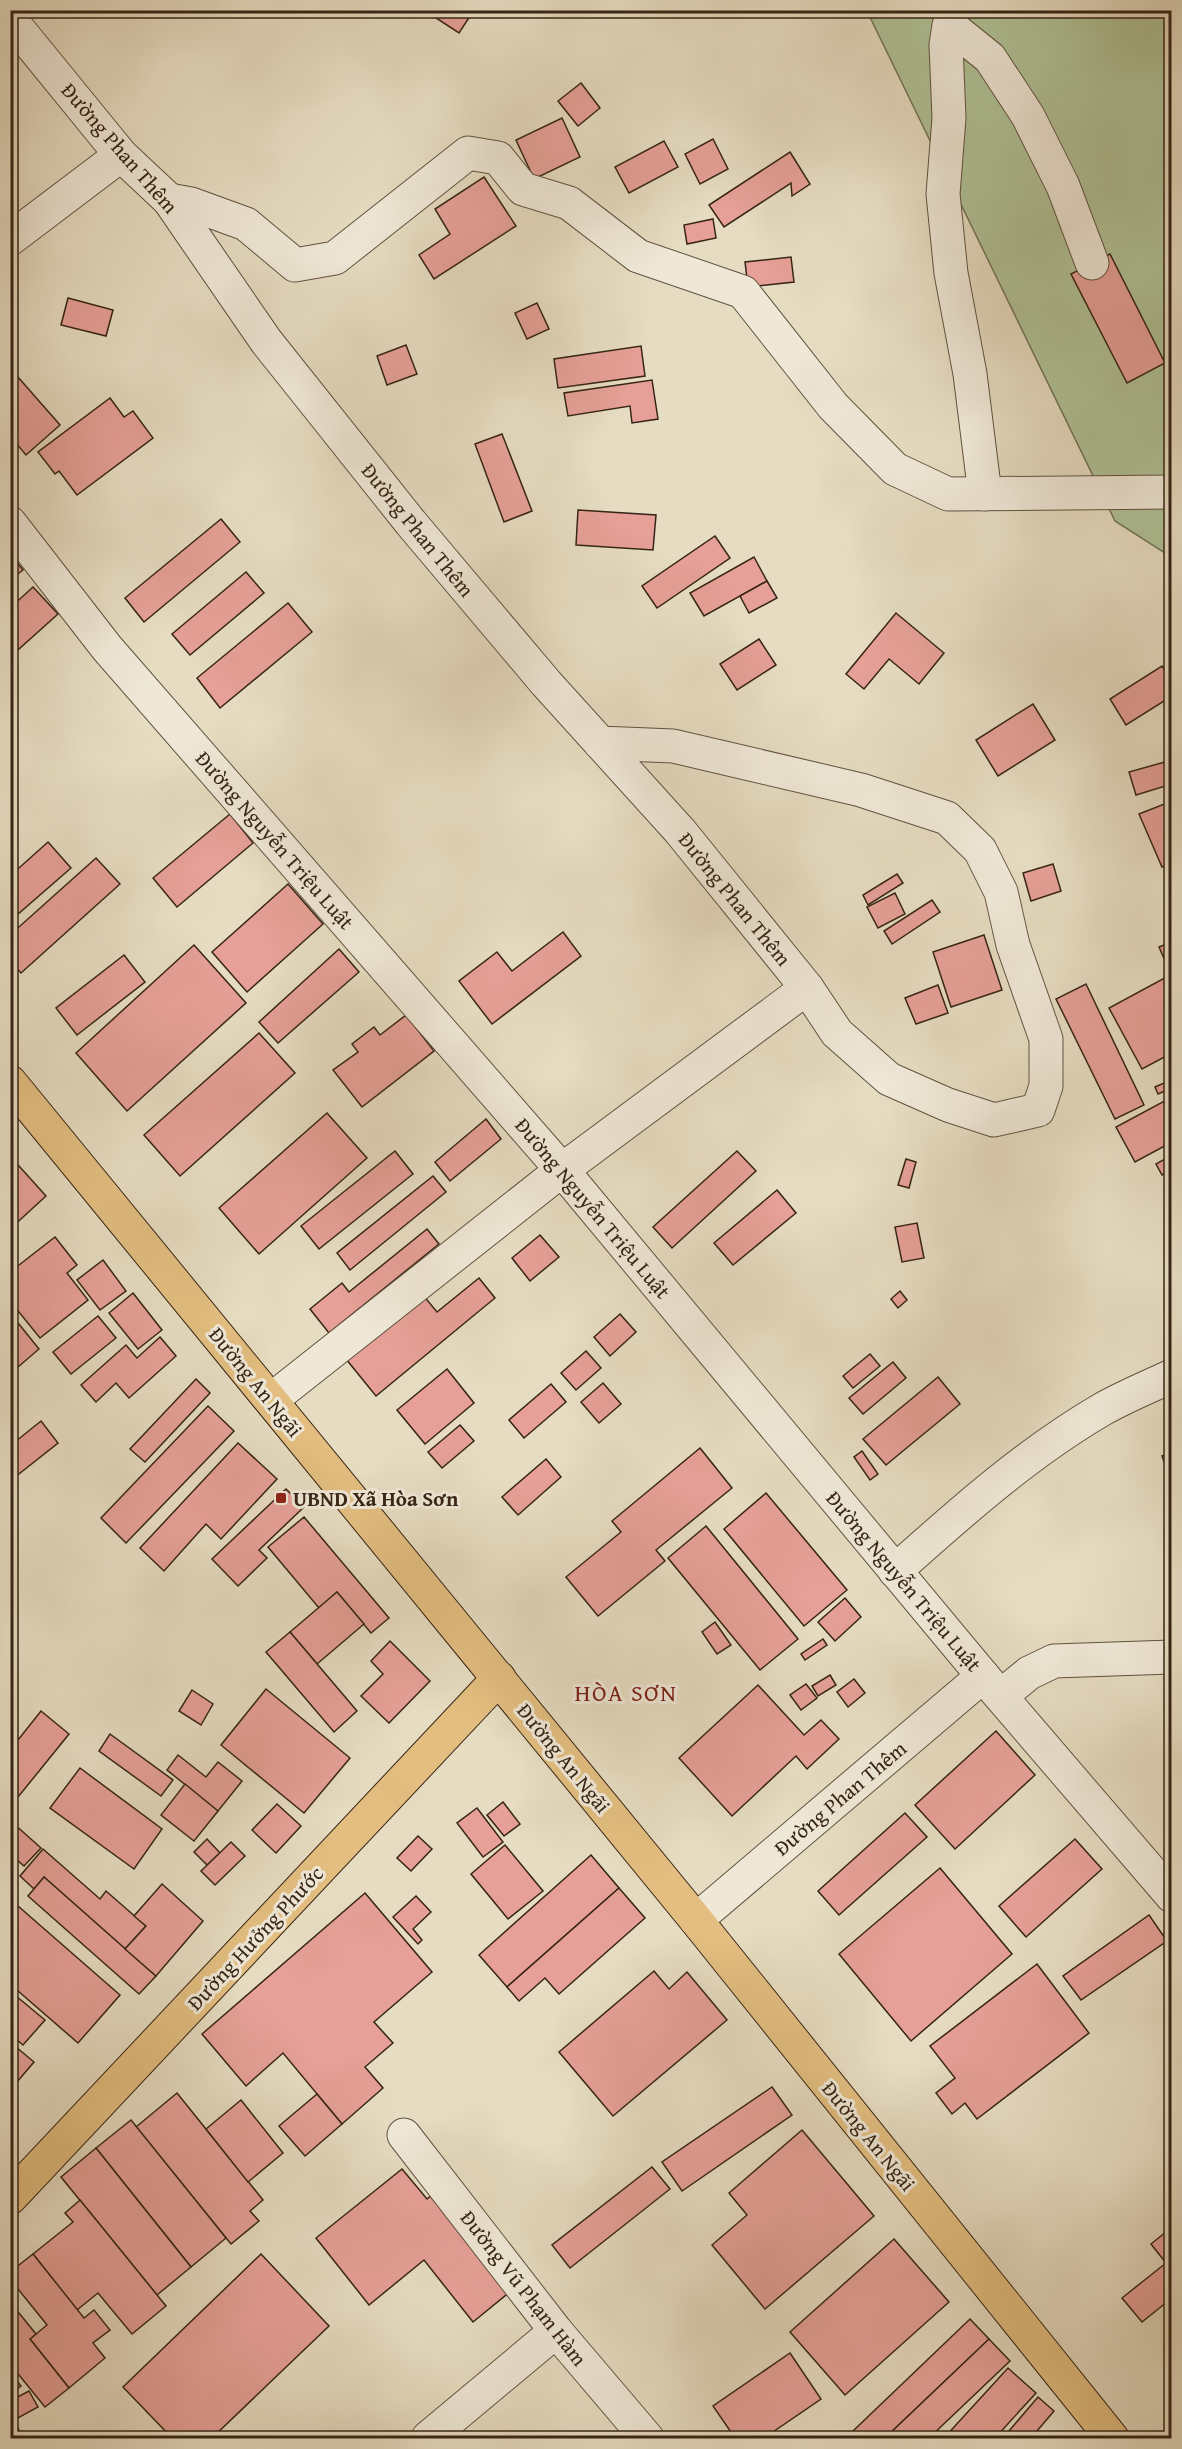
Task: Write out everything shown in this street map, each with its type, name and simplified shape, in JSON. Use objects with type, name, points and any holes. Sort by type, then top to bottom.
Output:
[{"type":"main road","name":"Đường An Ngãi","points":[[10,1082],[696,1920],[1112,2439]]},
{"type":"main road","name":"Đường Hưởng Phước","points":[[10,2198],[499,1678]]},
{"type":"street","name":"Đường Phan Thêm","points":[[10,20],[121,155],[169,200],[266,341],[411,523],[546,683],[600,743],[680,831],[807,988],[837,1033],[889,1079],[948,1105],[994,1120],[1038,1110],[1046,1086],[1046,1039],[1013,945],[1001,892],[980,850],[947,818],[861,790],[673,746],[600,743]]},
{"type":"street","points":[[985,494],[970,374],[951,273],[943,194],[949,118],[946,45],[949,25],[990,57],[1028,116],[1063,186],[1092,263]]},
{"type":"street","points":[[169,200],[191,204],[246,224],[295,265],[335,258],[468,153],[498,158],[523,189],[569,203],[638,256],[743,292],[833,406],[894,469],[948,494],[1172,492]]},
{"type":"street","points":[[10,239],[121,155]]},
{"type":"street","name":"Đường Nguyễn Triệu Luật","points":[[10,524],[106,648],[562,1170],[895,1571],[1172,1896]]},
{"type":"street","points":[[272,1400],[562,1170],[807,988]]},
{"type":"street","points":[[895,1571],[972,1502],[1036,1454],[1101,1410],[1172,1376]]},
{"type":"street","name":"Đường Phan Thêm","points":[[696,1920],[992,1686],[1054,1661],[1172,1657]]},
{"type":"street","name":"Đường Vũ Phạm Hàm","points":[[404,2136],[556,2331],[648,2439]]},
{"type":"street","points":[[428,2439],[556,2331]]},
{"type":"green space","points":[[867,11],[1171,11],[1171,557],[1115,521]]},
{"type":"building","points":[[436,10],[474,10],[459,33],[433,16]]},
{"type":"building","points":[[581,83],[600,108],[578,126],[558,101]]},
{"type":"building","points":[[562,118],[580,157],[534,179],[516,140]]},
{"type":"building","points":[[713,139],[728,169],[700,184],[685,154]]},
{"type":"building","points":[[664,141],[678,167],[629,193],[615,167]]},
{"type":"building","points":[[790,152],[810,184],[792,196],[791,183],[724,227],[709,205]]},
{"type":"building","points":[[484,177],[516,226],[434,279],[419,255],[450,234],[435,209]]},
{"type":"building","points":[[713,219],[716,238],[687,244],[684,225]]},
{"type":"building","points":[[1110,254],[1165,363],[1127,383],[1071,274]]},
{"type":"building","points":[[791,257],[794,282],[748,287],[745,262]]},
{"type":"building","points":[[68,298],[113,310],[106,336],[61,325]]},
{"type":"building","points":[[537,303],[549,329],[527,339],[515,313]]},
{"type":"building","points":[[406,345],[417,374],[387,385],[377,356]]},
{"type":"building","points":[[641,346],[645,376],[558,388],[554,359]]},
{"type":"building","points":[[10,368],[60,425],[26,455],[10,436]]},
{"type":"building","points":[[652,380],[658,419],[632,423],[630,406],[568,416],[564,393]]},
{"type":"building","points":[[110,398],[124,417],[133,411],[153,438],[77,495],[59,471],[55,474],[38,452]]},
{"type":"building","points":[[502,434],[532,511],[504,522],[475,444]]},
{"type":"building","points":[[578,510],[656,515],[653,550],[576,545]]},
{"type":"building","points":[[221,519],[240,542],[144,622],[125,598]]},
{"type":"building","points":[[715,536],[730,558],[657,608],[642,586]]},
{"type":"building","points":[[10,554],[23,570],[10,580]]},
{"type":"building","points":[[754,557],[767,581],[704,616],[690,593]]},
{"type":"building","points":[[246,572],[264,593],[190,655],[172,634]]},
{"type":"building","points":[[767,581],[777,598],[749,613],[740,596]]},
{"type":"building","points":[[33,587],[58,614],[10,657],[10,608]]},
{"type":"building","points":[[288,603],[312,632],[220,708],[197,678]]},
{"type":"building","points":[[896,613],[944,653],[919,684],[889,659],[864,689],[846,674]]},
{"type":"building","points":[[759,639],[776,665],[737,690],[720,664]]},
{"type":"building","points":[[1162,666],[1172,682],[1172,696],[1126,725],[1110,699]]},
{"type":"building","points":[[1033,704],[1055,740],[998,776],[976,740]]},
{"type":"building","points":[[1172,760],[1172,784],[1136,795],[1129,772]]},
{"type":"building","points":[[1172,801],[1172,863],[1162,867],[1139,814]]},
{"type":"building","points":[[230,814],[253,843],[177,907],[153,878]]},
{"type":"building","points":[[48,842],[71,868],[10,921],[10,876]]},
{"type":"building","points":[[96,858],[120,884],[21,973],[10,961],[10,935]]},
{"type":"building","points":[[1053,864],[1061,891],[1031,901],[1023,873]]},
{"type":"building","points":[[897,874],[903,883],[868,905],[863,895]]},
{"type":"building","points":[[288,884],[323,924],[247,992],[212,952]]},
{"type":"building","points":[[895,893],[905,914],[878,928],[867,907]]},
{"type":"building","points":[[932,900],[940,912],[892,944],[884,931]]},
{"type":"building","points":[[563,932],[581,956],[492,1024],[459,981],[497,952],[512,971]]},
{"type":"building","points":[[984,935],[1002,990],[951,1007],[933,952]]},
{"type":"building","points":[[1172,942],[1172,969],[1169,970],[1159,947]]},
{"type":"building","points":[[194,945],[246,1003],[127,1111],[76,1053]]},
{"type":"building","points":[[339,949],[359,972],[278,1043],[259,1022]]},
{"type":"building","points":[[124,955],[145,982],[77,1035],[56,1008]]},
{"type":"building","points":[[1172,974],[1172,1053],[1142,1069],[1109,1008]]},
{"type":"building","points":[[1086,984],[1144,1105],[1115,1119],[1056,999]]},
{"type":"building","points":[[938,985],[948,1013],[916,1024],[905,998]]},
{"type":"building","points":[[406,1015],[434,1051],[362,1107],[333,1070],[358,1052],[352,1044],[374,1027],[380,1035]]},
{"type":"building","points":[[259,1033],[295,1073],[180,1176],[144,1135]]},
{"type":"building","points":[[1171,1080],[1172,1088],[1158,1094],[1155,1087]]},
{"type":"building","points":[[1172,1097],[1172,1142],[1135,1162],[1116,1127]]},
{"type":"building","points":[[327,1113],[367,1158],[259,1254],[219,1208]]},
{"type":"building","points":[[486,1119],[501,1139],[450,1181],[435,1162]]},
{"type":"building","points":[[395,1151],[413,1174],[319,1249],[301,1226]]},
{"type":"building","points":[[737,1151],[756,1171],[672,1248],[653,1227]]},
{"type":"building","points":[[1172,1155],[1172,1170],[1162,1175],[1156,1164]]},
{"type":"building","points":[[10,1156],[46,1196],[10,1229]]},
{"type":"building","points":[[906,1159],[916,1162],[909,1188],[898,1185]]},
{"type":"building","points":[[433,1176],[446,1192],[350,1270],[337,1253]]},
{"type":"building","points":[[777,1190],[796,1213],[733,1265],[714,1243]]},
{"type":"building","points":[[917,1223],[924,1258],[902,1262],[895,1227]]},
{"type":"building","points":[[427,1229],[439,1244],[329,1333],[310,1309],[342,1283],[349,1292]]},
{"type":"building","points":[[540,1235],[559,1257],[530,1281],[512,1258]]},
{"type":"building","points":[[55,1237],[77,1265],[67,1273],[88,1300],[40,1338],[10,1301],[10,1272]]},
{"type":"building","points":[[103,1260],[126,1291],[100,1310],[77,1280]]},
{"type":"building","points":[[479,1278],[495,1298],[376,1396],[346,1359],[423,1295],[437,1312]]},
{"type":"building","points":[[900,1291],[907,1300],[898,1308],[891,1299]]},
{"type":"building","points":[[133,1293],[162,1330],[138,1349],[109,1313]]},
{"type":"building","points":[[10,1313],[39,1349],[18,1367],[10,1357]]},
{"type":"building","points":[[620,1314],[636,1332],[610,1356],[594,1337]]},
{"type":"building","points":[[98,1316],[116,1338],[71,1374],[53,1352]]},
{"type":"building","points":[[160,1337],[176,1356],[129,1398],[116,1383],[96,1402],[81,1385],[126,1345],[137,1358]]},
{"type":"building","points":[[586,1351],[601,1368],[576,1390],[561,1373]]},
{"type":"building","points":[[870,1354],[880,1366],[853,1388],[843,1376]]},
{"type":"building","points":[[893,1362],[906,1378],[863,1414],[849,1398]]},
{"type":"building","points":[[447,1369],[474,1403],[425,1444],[397,1410]]},
{"type":"building","points":[[938,1377],[960,1404],[886,1465],[863,1439]]},
{"type":"building","points":[[196,1379],[210,1393],[145,1462],[130,1449]]},
{"type":"building","points":[[603,1383],[621,1404],[599,1423],[581,1402]]},
{"type":"building","points":[[551,1384],[566,1402],[524,1438],[509,1420]]},
{"type":"building","points":[[208,1406],[234,1431],[126,1543],[101,1518]]},
{"type":"building","points":[[41,1421],[58,1443],[10,1481],[10,1446]]},
{"type":"building","points":[[460,1425],[474,1441],[442,1468],[428,1452]]},
{"type":"building","points":[[238,1443],[277,1479],[221,1539],[206,1524],[164,1571],[140,1548]]},
{"type":"building","points":[[700,1448],[732,1488],[656,1550],[665,1561],[598,1616],[566,1577],[621,1532],[612,1521]]},
{"type":"building","points":[[862,1451],[878,1474],[870,1480],[854,1457]]},
{"type":"building","points":[[1172,1452],[1172,1471],[1168,1473],[1162,1456]]},
{"type":"building","points":[[546,1459],[561,1477],[518,1515],[502,1497]]},
{"type":"building","points":[[286,1489],[304,1507],[259,1550],[267,1558],[238,1586],[212,1559]]},
{"type":"building","points":[[766,1493],[847,1590],[804,1626],[724,1529]]},
{"type":"building","points":[[304,1517],[389,1618],[371,1633],[337,1592],[319,1608],[268,1547]]},
{"type":"building","points":[[706,1526],[798,1639],[760,1670],[668,1558]]},
{"type":"building","points":[[337,1592],[364,1624],[317,1664],[290,1632]]},
{"type":"building","points":[[845,1598],[861,1617],[835,1641],[818,1622]]},
{"type":"building","points":[[715,1622],[731,1645],[717,1654],[702,1632]]},
{"type":"building","points":[[290,1632],[357,1711],[334,1732],[266,1652]]},
{"type":"building","points":[[823,1639],[827,1645],[805,1660],[801,1654]]},
{"type":"building","points":[[390,1641],[430,1681],[389,1723],[361,1696],[383,1674],[371,1661]]},
{"type":"building","points":[[830,1675],[836,1685],[818,1696],[812,1686]]},
{"type":"building","points":[[854,1679],[865,1693],[848,1707],[837,1692]]},
{"type":"building","points":[[806,1684],[817,1698],[801,1710],[790,1695]]},
{"type":"building","points":[[758,1685],[804,1735],[821,1720],[839,1739],[807,1769],[796,1756],[732,1816],[679,1758]]},
{"type":"building","points":[[266,1689],[350,1758],[304,1813],[221,1745]]},
{"type":"building","points":[[192,1690],[213,1704],[201,1725],[179,1711]]},
{"type":"building","points":[[41,1711],[69,1734],[10,1807],[10,1750]]},
{"type":"building","points":[[996,1731],[1035,1775],[955,1849],[915,1805]]},
{"type":"building","points":[[110,1734],[173,1780],[161,1796],[99,1751]]},
{"type":"building","points":[[178,1755],[206,1777],[218,1762],[242,1781],[218,1811],[167,1770]]},
{"type":"building","points":[[80,1768],[162,1829],[134,1869],[50,1808]]},
{"type":"building","points":[[185,1784],[218,1811],[194,1841],[161,1815]]},
{"type":"building","points":[[503,1802],[520,1824],[504,1836],[487,1815]]},
{"type":"building","points":[[277,1804],[301,1826],[276,1853],[252,1830]]},
{"type":"building","points":[[477,1808],[503,1842],[483,1857],[457,1823]]},
{"type":"building","points":[[905,1813],[927,1837],[839,1915],[818,1891]]},
{"type":"building","points":[[13,1823],[41,1848],[24,1866],[10,1854]]},
{"type":"building","points":[[418,1836],[432,1849],[411,1871],[397,1858]]},
{"type":"building","points":[[207,1839],[220,1853],[207,1865],[194,1852]]},
{"type":"building","points":[[1075,1839],[1102,1869],[1026,1937],[999,1906]]},
{"type":"building","points":[[231,1842],[245,1856],[215,1885],[201,1871]]},
{"type":"building","points":[[505,1845],[543,1891],[508,1919],[471,1874]]},
{"type":"building","points":[[43,1849],[100,1899],[106,1891],[146,1926],[125,1949],[44,1877],[34,1889],[20,1876]]},
{"type":"building","points":[[591,1855],[619,1888],[507,1987],[479,1955]]},
{"type":"building","points":[[940,1868],[1012,1954],[911,2041],[839,1954]]},
{"type":"building","points":[[44,1877],[156,1976],[139,1994],[28,1896]]},
{"type":"building","points":[[162,1884],[203,1921],[156,1976],[125,1949],[146,1926],[134,1916]]},
{"type":"building","points":[[619,1888],[645,1918],[559,1994],[545,1978],[519,2001],[507,1987]]},
{"type":"building","points":[[365,1893],[432,1972],[374,2022],[393,2043],[365,2067],[383,2088],[342,2124],[283,2053],[246,2086],[202,2034]]},
{"type":"building","points":[[416,1896],[431,1912],[413,1929],[422,1940],[418,1944],[393,1917]]},
{"type":"building","points":[[10,1899],[120,1995],[78,2043],[10,1984]]},
{"type":"building","points":[[1149,1915],[1167,1941],[1081,2000],[1063,1976]]},
{"type":"building","points":[[1037,1964],[1089,2033],[977,2119],[965,2103],[952,2114],[936,2093],[955,2078],[930,2046]]},
{"type":"building","points":[[654,1971],[669,1989],[687,1972],[727,2020],[613,2116],[559,2052]]},
{"type":"building","points":[[10,1991],[45,2020],[23,2045],[10,2034]]},
{"type":"building","points":[[10,2042],[34,2062],[11,2089],[10,2089]]},
{"type":"building","points":[[772,2087],[792,2115],[682,2191],[662,2162]]},
{"type":"building","points":[[177,2093],[263,2200],[250,2211],[259,2221],[231,2244],[136,2127]]},
{"type":"building","points":[[317,2094],[342,2124],[305,2156],[279,2126]]},
{"type":"building","points":[[241,2100],[283,2153],[248,2182],[206,2129]]},
{"type":"building","points":[[131,2120],[226,2238],[191,2267],[96,2148]]},
{"type":"building","points":[[802,2130],[874,2216],[765,2309],[712,2245],[747,2215],[729,2193]]},
{"type":"building","points":[[96,2148],[191,2267],[157,2295],[61,2177]]},
{"type":"building","points":[[652,2167],[670,2189],[570,2268],[552,2245]]},
{"type":"building","points":[[402,2169],[427,2199],[433,2194],[517,2286],[473,2322],[424,2260],[369,2305],[316,2238]]},
{"type":"building","points":[[80,2200],[166,2306],[132,2334],[98,2293],[77,2310],[33,2254],[73,2222],[65,2213]]},
{"type":"building","points":[[1172,2227],[1172,2298],[1142,2322],[1122,2298],[1166,2263],[1151,2244]]},
{"type":"building","points":[[894,2239],[949,2302],[845,2395],[790,2332]]},
{"type":"building","points":[[33,2254],[84,2318],[94,2310],[110,2330],[93,2343],[105,2358],[69,2388],[30,2339],[47,2325],[10,2279],[10,2272]]},
{"type":"building","points":[[261,2254],[329,2326],[212,2438],[172,2438],[123,2387]]},
{"type":"building","points":[[10,2302],[36,2334],[30,2339],[69,2388],[45,2407],[10,2364]]},
{"type":"building","points":[[970,2319],[989,2339],[885,2438],[860,2438],[853,2431]]},
{"type":"building","points":[[989,2339],[1010,2361],[929,2438],[885,2438]]},
{"type":"building","points":[[790,2353],[821,2399],[764,2438],[735,2438],[713,2406]]},
{"type":"building","points":[[1008,2368],[1036,2393],[995,2438],[944,2438]]},
{"type":"building","points":[[10,2372],[21,2386],[10,2395]]},
{"type":"building","points":[[29,2391],[38,2407],[14,2420],[21,2434],[10,2438],[10,2401]]},
{"type":"building","points":[[1038,2397],[1054,2411],[1031,2438],[1003,2438]]},
{"type":"place","name":"UBND Xã Hòa Sơn","points":[[281,1498]]},
{"type":"district","name":"HÒA SƠN","points":[[626,1692]]}]
